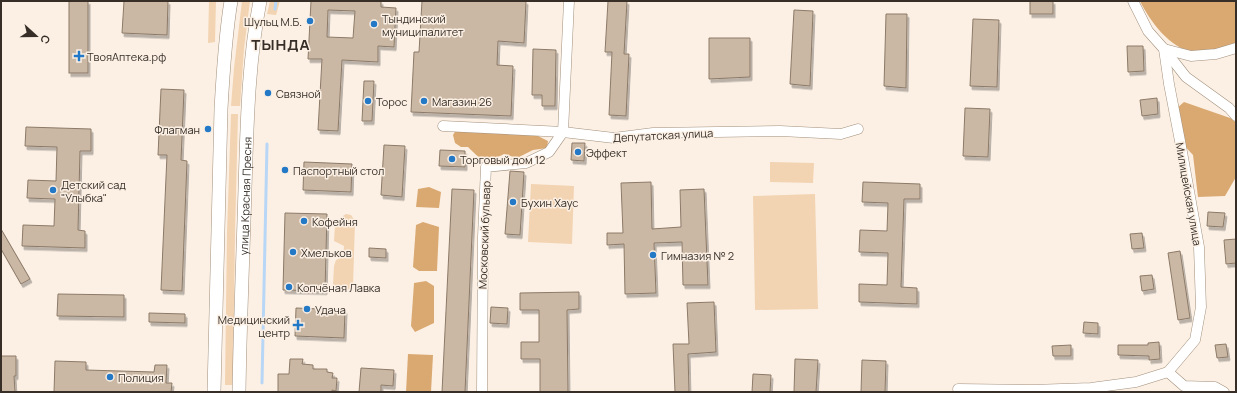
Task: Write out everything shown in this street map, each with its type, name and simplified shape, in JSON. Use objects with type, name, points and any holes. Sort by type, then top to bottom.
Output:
[{"type":"street","points":[[214,392],[221,109],[224,59],[231,1]]},
{"type":"street","name":"улица Красная Пресня","points":[[240,392],[248,109],[253,49],[260,1]]},
{"type":"street","points":[[563,132],[569,1]]},
{"type":"street","points":[[1133,1],[1148,31],[1186,77],[1229,108],[1236,116]]},
{"type":"street","points":[[1164,49],[1191,56],[1216,54],[1236,48]]},
{"type":"street","name":"Милицейская улица","points":[[1164,49],[1199,247],[1201,307],[1195,340],[1168,372]]},
{"type":"street","name":"Депутатская улица","points":[[443,126],[563,132],[614,138],[653,133],[780,131],[841,134],[858,129]]},
{"type":"street","name":"Московский бульвар","points":[[482,392],[483,237],[486,167],[526,163],[549,152],[563,132]]},
{"type":"street","points":[[958,389],[1032,391],[1091,388],[1136,382],[1168,372],[1184,386],[1215,387],[1224,392]]},
{"type":"shaded area","points":[[209,1],[216,1],[215,42],[208,43]]},
{"type":"shaded area","points":[[242,1],[250,1],[244,49],[240,106],[231,106],[234,68]]},
{"type":"shaded area","points":[[270,1],[280,1],[276,15],[267,14]]},
{"type":"shaded area","points":[[1140,1],[1236,1],[1236,43],[1204,52],[1185,50],[1177,46],[1162,33],[1149,17]]},
{"type":"shaded area","points":[[1184,102],[1233,119],[1236,123],[1236,177],[1225,196],[1198,197],[1193,155],[1180,141],[1177,108]]},
{"type":"shaded area","points":[[231,114],[238,114],[233,385],[225,385],[227,233]]},
{"type":"shaded area","points":[[456,130],[534,134],[548,141],[547,148],[533,150],[517,158],[504,154],[492,159],[484,160],[468,147],[461,147],[455,143],[453,135]]},
{"type":"shaded area","points":[[770,162],[814,163],[813,183],[770,182]]},
{"type":"shaded area","points":[[531,184],[574,186],[572,244],[528,242]]},
{"type":"shaded area","points":[[429,187],[441,192],[439,208],[416,207],[418,189]]},
{"type":"shaded area","points":[[815,194],[818,309],[755,310],[753,196]]},
{"type":"shaded area","points":[[346,214],[351,215],[355,221],[353,287],[347,290],[342,290],[333,285],[334,266],[336,260],[343,257],[344,246],[334,241],[335,225],[342,221],[343,216]]},
{"type":"shaded area","points":[[423,222],[439,227],[437,271],[419,271],[413,267],[416,225]]},
{"type":"shaded area","points":[[426,281],[434,286],[434,323],[415,332],[411,326],[414,283]]},
{"type":"shaded area","points":[[408,354],[433,355],[431,392],[406,392]]},
{"type":"building","points":[[69,1],[88,1],[88,73],[69,73]]},
{"type":"building","points":[[124,1],[168,1],[167,35],[122,33]]},
{"type":"building","name":"Тындинский муниципалитет","points":[[311,1],[381,1],[381,7],[396,8],[394,47],[378,46],[378,62],[342,60],[338,131],[318,130],[322,59],[308,59]],"holes":[[[328,10],[355,11],[353,38],[327,37]]]},
{"type":"building","points":[[422,1],[526,1],[524,43],[498,41],[497,65],[513,66],[511,116],[411,112],[414,52],[419,52]]},
{"type":"building","points":[[608,1],[627,1],[624,54],[629,54],[626,116],[609,115],[612,52],[605,52]]},
{"type":"building","points":[[1030,1],[1053,1],[1053,14],[1030,14]]},
{"type":"building","points":[[794,10],[813,11],[810,86],[790,84]]},
{"type":"building","points":[[886,14],[907,14],[906,88],[884,86]]},
{"type":"building","points":[[973,19],[999,20],[997,87],[970,86]]},
{"type":"building","points":[[709,38],[750,38],[750,77],[709,79]]},
{"type":"building","points":[[1127,46],[1143,46],[1144,71],[1128,72]]},
{"type":"building","points":[[533,49],[556,50],[555,106],[542,106],[542,95],[532,95]]},
{"type":"building","name":"Торос","points":[[364,81],[374,81],[372,121],[362,121]]},
{"type":"building","points":[[161,89],[184,90],[181,160],[187,161],[182,291],[161,290],[167,155],[158,155]]},
{"type":"building","points":[[1157,98],[1158,114],[1142,116],[1140,100]]},
{"type":"building","points":[[965,108],[990,109],[988,157],[963,156]]},
{"type":"building","name":"Детский сад \"Улыбка\"","points":[[26,127],[91,129],[91,151],[80,151],[78,230],[85,231],[85,248],[22,246],[23,225],[54,226],[55,199],[27,198],[28,180],[56,181],[57,147],[25,146]]},
{"type":"building","name":"Эффект","points":[[572,143],[585,143],[584,161],[571,160]]},
{"type":"building","points":[[384,145],[405,146],[402,197],[381,195]]},
{"type":"building","name":"Торговый дом 12","points":[[440,150],[465,151],[465,167],[439,166]]},
{"type":"building","points":[[304,162],[352,164],[351,192],[303,190]]},
{"type":"building","points":[[510,171],[524,172],[520,235],[505,234]]},
{"type":"building","points":[[651,182],[652,229],[681,227],[680,190],[704,189],[708,285],[683,285],[682,242],[654,243],[656,293],[625,294],[624,244],[607,245],[607,233],[623,233],[621,183]]},
{"type":"building","points":[[863,182],[920,184],[920,199],[904,199],[901,287],[917,288],[917,304],[859,302],[859,284],[887,285],[888,253],[859,252],[860,230],[887,231],[888,203],[862,202]]},
{"type":"building","points":[[452,189],[474,190],[465,392],[442,392]]},
{"type":"building","points":[[1208,212],[1225,213],[1223,227],[1207,226]]},
{"type":"building","points":[[285,213],[327,214],[325,291],[283,290]]},
{"type":"building","points":[[1,229],[30,279],[21,284],[1,249]]},
{"type":"building","points":[[1142,233],[1144,248],[1132,249],[1130,234]]},
{"type":"building","points":[[1236,239],[1236,263],[1226,264],[1224,240]]},
{"type":"building","points":[[369,248],[386,249],[386,258],[369,257]]},
{"type":"building","points":[[1180,251],[1190,318],[1178,320],[1168,253]]},
{"type":"building","points":[[1152,275],[1154,289],[1142,291],[1140,276]]},
{"type":"building","points":[[579,292],[579,309],[567,310],[568,392],[540,392],[540,359],[521,359],[521,342],[539,342],[539,310],[520,310],[520,293]]},
{"type":"building","points":[[58,294],[124,295],[124,317],[57,316]]},
{"type":"building","points":[[714,302],[716,352],[688,354],[689,392],[675,392],[673,344],[689,344],[687,303]]},
{"type":"building","points":[[491,307],[508,308],[507,324],[490,323]]},
{"type":"building","points":[[296,308],[345,310],[344,338],[295,336]]},
{"type":"building","points":[[149,313],[185,314],[185,323],[149,322]]},
{"type":"building","points":[[1084,322],[1098,323],[1098,334],[1083,333]]},
{"type":"building","points":[[1159,342],[1160,359],[1149,360],[1149,356],[1118,355],[1118,345],[1148,345],[1148,343]]},
{"type":"building","points":[[1226,344],[1228,357],[1217,358],[1215,345]]},
{"type":"building","points":[[1071,345],[1071,356],[1053,356],[1052,346]]},
{"type":"building","points":[[1,356],[16,356],[16,376],[14,376],[15,392],[1,392]]},
{"type":"building","points":[[290,359],[303,359],[302,364],[313,365],[313,369],[327,369],[327,372],[333,373],[332,378],[337,378],[336,391],[278,392],[278,374],[289,374]]},
{"type":"building","points":[[795,359],[818,360],[816,392],[794,392]]},
{"type":"building","points":[[862,360],[886,361],[885,392],[861,392]]},
{"type":"building","name":"Полиция","points":[[55,361],[86,362],[86,370],[154,372],[155,365],[167,365],[166,383],[172,383],[171,392],[54,392]]},
{"type":"building","points":[[361,368],[394,370],[393,386],[381,385],[381,392],[359,392]]},
{"type":"building","points":[[753,374],[771,375],[770,392],[752,392]]},
{"type":"waterway","points":[[275,9],[276,1]]},
{"type":"waterway","points":[[262,383],[267,144]]},
{"type":"place","name":"Шульц М.Б.","points":[[310,21]]},
{"type":"place","name":"Тындинский муниципалитет","points":[[374,24]]},
{"type":"place","name":"ТвояАптека.рф","points":[[79,56]]},
{"type":"place","name":"Связной","points":[[268,93]]},
{"type":"place","name":"Торос","points":[[368,101]]},
{"type":"place","name":"Магазин 26","points":[[424,101]]},
{"type":"place","name":"Флагман","points":[[208,129]]},
{"type":"place","name":"Эффект","points":[[578,152]]},
{"type":"place","name":"Торговый дом 12","points":[[452,159]]},
{"type":"place","name":"Паспортный стол","points":[[285,170]]},
{"type":"place","name":"Детский сад \"Улыбка\"","points":[[53,190]]},
{"type":"place","name":"Бухин Хаус","points":[[513,202]]},
{"type":"place","name":"Кофейня","points":[[304,221]]},
{"type":"place","name":"Хмельков","points":[[293,252]]},
{"type":"place","name":"Гимназия № 2","points":[[653,255]]},
{"type":"place","name":"Копчёная Лавка","points":[[289,287]]},
{"type":"place","name":"Удача","points":[[307,309]]},
{"type":"place","name":"Медицинский центр","points":[[298,325]]},
{"type":"place","name":"Полиция","points":[[110,377]]},
{"type":"district","name":"ТЫНДА","points":[[281,44]]}]
